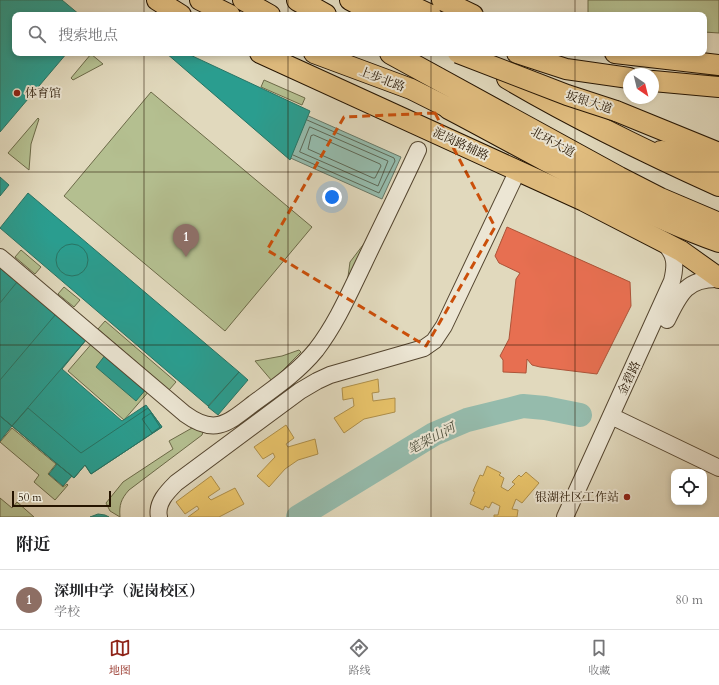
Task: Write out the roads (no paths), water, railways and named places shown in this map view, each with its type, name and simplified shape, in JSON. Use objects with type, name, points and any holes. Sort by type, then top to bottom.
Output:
[{"type":"highway","points":[[298,0],[319,12]]},
{"type":"highway","points":[[368,0],[390,12]]},
{"type":"highway","name":"北环大道","points":[[396,56],[619,178],[660,199],[719,224]]},
{"type":"highway","points":[[470,56],[574,116],[639,149],[719,185]]},
{"type":"highway","points":[[449,108],[651,213],[719,241]]},
{"type":"highway","points":[[639,149],[690,155],[719,163]]},
{"type":"highway","points":[[651,213],[663,224],[719,258]]},
{"type":"main road","points":[[157,0],[176,12]]},
{"type":"main road","points":[[200,0],[224,12]]},
{"type":"main road","points":[[243,0],[265,12]]},
{"type":"main road","points":[[350,0],[372,12]]},
{"type":"main road","points":[[399,0],[425,12]]},
{"type":"main road","points":[[442,0],[467,12]]},
{"type":"main road","name":"泥岗路辅路","points":[[267,56],[518,170],[680,250],[719,278]]},
{"type":"main road","name":"坂银大道","points":[[466,56],[567,95],[616,111],[719,153]]},
{"type":"main road","points":[[526,56],[566,69],[623,77]]},
{"type":"main road","points":[[641,56],[719,65]]},
{"type":"main road","name":"上步北路","points":[[339,57],[449,108]]},
{"type":"main road","points":[[659,82],[719,87]]},
{"type":"street","points":[[0,257],[185,414],[195,421],[207,426],[215,426],[232,418],[281,384],[315,350],[338,315],[418,150]]},
{"type":"street","points":[[159,517],[160,503],[165,494],[176,482],[300,391],[330,374],[414,351],[434,341],[444,326],[518,170]]},
{"type":"street","name":"金碧路","points":[[575,517],[672,281],[675,262],[673,255],[660,240]]},
{"type":"street","name":"金碧路","points":[[565,517],[679,296],[688,286],[698,281],[719,278]]},
{"type":"street","points":[[616,418],[719,468]]},
{"type":"water","points":[[304,114],[401,157],[382,199],[286,156]]},
{"type":"waterway","name":"笔架山河","points":[[298,517],[434,434],[467,420],[523,406],[545,408],[580,415]]},
{"type":"place","name":"体育馆","points":[[17,93]]},
{"type":"place","name":"深圳中学（泥岗校区）","points":[[186,257]]},
{"type":"place","name":"银湖社区工作站","points":[[627,497]]}]
